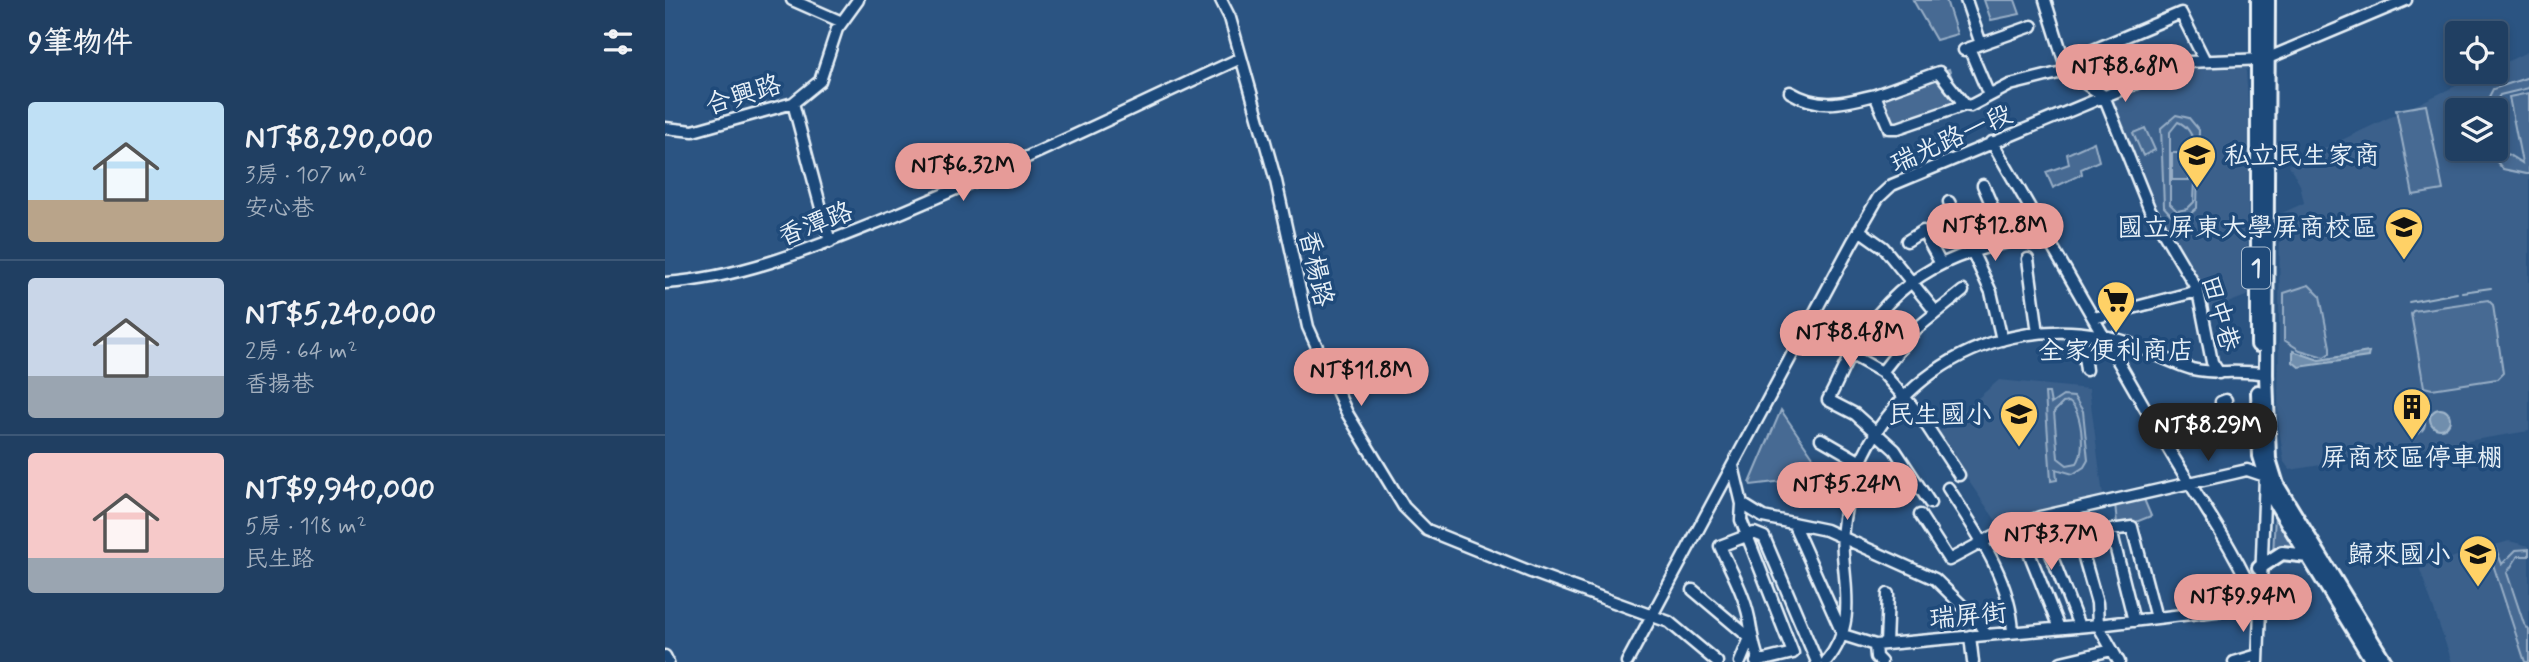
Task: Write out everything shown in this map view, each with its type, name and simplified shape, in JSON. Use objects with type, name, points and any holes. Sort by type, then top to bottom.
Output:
[{"type":"main road","name":"1","points":[[2258,0],[2262,59],[2260,456],[2273,499],[2373,662]]},
{"type":"main road","name":"1","points":[[2262,59],[2268,0]]},
{"type":"main road","name":"1","points":[[2262,373],[2269,459],[2277,485],[2385,662]]},
{"type":"main road","points":[[2259,568],[2283,553],[2308,556]]},
{"type":"street","points":[[792,0],[842,22]]},
{"type":"street","name":"合興路","points":[[665,128],[693,131],[793,103],[820,81],[842,22],[858,0]]},
{"type":"street","name":"香楊路","points":[[1221,0],[1230,18],[1276,181],[1308,327],[1347,413],[1404,507],[1427,530],[1678,628],[1717,662]]},
{"type":"street","points":[[1966,0],[1981,44]]},
{"type":"street","points":[[2045,0],[2066,66],[2104,96]]},
{"type":"street","points":[[2262,59],[2406,0]]},
{"type":"street","points":[[1875,95],[1889,128],[1898,128],[1968,106],[2010,85],[2066,66],[2181,13],[2204,59]]},
{"type":"street","points":[[1989,95],[1966,49],[2032,26]]},
{"type":"street","name":"香潭路","points":[[665,284],[768,263],[829,242],[951,192],[1241,58]]},
{"type":"street","name":"瑞光路一段","points":[[1627,662],[1859,230],[1884,191],[1992,142],[2187,62],[2204,59],[2262,59]]},
{"type":"street","points":[[1790,92],[1807,103],[1846,104],[1939,72],[1968,106]]},
{"type":"street","name":"田中巷","points":[[2104,96],[2149,208],[2198,291],[2212,362],[2219,373]]},
{"type":"street","points":[[793,103],[829,242]]},
{"type":"street","points":[[1992,142],[2190,484],[2223,534],[2246,575],[2258,606]]},
{"type":"street","points":[[1983,185],[2007,241]]},
{"type":"street","points":[[1949,202],[1991,292],[2003,340]]},
{"type":"street","points":[[1859,230],[1883,247],[1935,311]]},
{"type":"street","points":[[1907,241],[1923,231],[1941,264]]},
{"type":"street","points":[[1930,503],[1895,450],[1855,414],[1828,400],[1851,353],[1881,310],[1912,281],[1972,250],[2046,235]]},
{"type":"street","points":[[2028,259],[2038,333]]},
{"type":"street","points":[[1882,372],[1895,352],[1935,311],[1962,291]]},
{"type":"street","points":[[2094,318],[2198,291]]},
{"type":"street","points":[[1805,329],[1882,372],[1919,414],[1959,475]]},
{"type":"street","points":[[1826,662],[1843,635],[1847,596],[1844,537],[1850,481],[1874,433],[1903,398],[1938,367],[2003,340],[2064,331],[2104,336],[2194,369],[2219,373],[2262,373]]},
{"type":"street","points":[[2081,334],[2086,370]]},
{"type":"street","points":[[2224,414],[2221,402],[2226,400]]},
{"type":"street","points":[[1821,439],[1859,461]]},
{"type":"street","points":[[2234,662],[2258,659],[2259,568],[2265,476],[2269,459]]},
{"type":"street","points":[[1733,466],[1738,479],[1742,503],[1741,520],[1746,536],[1793,653],[1757,662],[1750,638],[1750,620],[1720,546],[1746,536],[1754,533],[1764,537],[1817,662]]},
{"type":"street","points":[[1920,515],[1949,560],[1983,541],[2040,517],[2247,470],[2265,476]]},
{"type":"street","points":[[1948,488],[1983,541],[2011,602],[2013,632]]},
{"type":"street","points":[[1742,503],[1763,517],[1844,537],[1935,579],[1977,620],[1986,635]]},
{"type":"street","points":[[2040,517],[2047,544],[2079,625]]},
{"type":"street","points":[[1793,523],[1843,635]]},
{"type":"street","points":[[2018,525],[2059,628]]},
{"type":"street","points":[[2075,526],[2097,603],[2098,625],[2119,662]]},
{"type":"street","points":[[2134,621],[2111,530],[2132,527],[2156,618]]},
{"type":"street","points":[[1693,590],[1750,638]]},
{"type":"street","points":[[1887,643],[1888,594]]},
{"type":"street","name":"瑞屏街","points":[[1843,635],[1875,645],[2098,625],[2258,606]]},
{"type":"street","points":[[1970,636],[1973,662]]},
{"type":"street","points":[[1740,662],[1750,638]]},
{"type":"street","points":[[1875,645],[1876,657],[1881,662]]},
{"type":"street","points":[[2061,662],[2112,650]]},
{"type":"street","points":[[665,656],[668,662]]},
{"type":"shaded area","points":[[1913,0],[1946,0],[1957,34],[1936,40]]},
{"type":"shaded area","points":[[1984,0],[2015,0],[2020,14],[1991,20]]},
{"type":"shaded area","name":"國立屏東大學屏商校區","points":[[2529,51],[2529,431],[2290,470],[2284,462],[2278,421],[2280,214],[2304,203],[2300,185],[2289,165],[2460,84],[2508,84],[2508,61]]},
{"type":"shaded area","name":"私立民生家商","points":[[2200,63],[2251,63],[2246,71],[2250,132],[2247,277],[2251,294],[2210,310],[2202,289],[2152,206],[2109,100]]},
{"type":"shaded area","points":[[1949,69],[1961,109],[1884,135],[1874,94]]},
{"type":"shaded area","points":[[2529,77],[2529,88],[2500,95],[2498,98],[2488,98],[2493,89]]},
{"type":"shaded area","points":[[2529,93],[2529,174],[2503,169],[2496,161],[2508,161],[2508,154],[2522,163],[2509,97]]},
{"type":"shaded area","points":[[2426,105],[2443,190],[2413,195],[2396,110]]},
{"type":"shaded area","points":[[2176,115],[2189,118],[2199,130],[2197,208],[2189,215],[2175,219],[2164,207],[2161,128]],"holes":[[[2178,122],[2186,127],[2191,135],[2196,157],[2194,202],[2187,209],[2177,211],[2170,204],[2170,132]]]},
{"type":"shaded area","points":[[2145,128],[2155,150],[2143,156],[2133,133]]},
{"type":"shaded area","points":[[2094,142],[2099,161],[2081,169],[2082,174],[2053,188],[2046,172],[2069,164],[2067,154]]},
{"type":"shaded area","points":[[2172,153],[2190,153],[2189,180],[2172,180]]},
{"type":"shaded area","points":[[2309,285],[2320,296],[2330,347],[2330,353],[2324,357],[2300,350],[2284,340],[2284,293]]},
{"type":"shaded area","points":[[2488,300],[2493,305],[2503,373],[2497,379],[2432,389],[2424,387],[2411,314],[2413,311]]},
{"type":"shaded area","points":[[2293,351],[2319,360],[2369,352],[2368,357],[2299,367],[2293,362]]},
{"type":"shaded area","name":"民生國小","points":[[1999,380],[2089,389],[2104,503],[2003,531],[1934,436]]},
{"type":"shaded area","points":[[2045,393],[2049,393],[2051,404],[2063,396],[2074,397],[2083,411],[2088,460],[2084,467],[2073,474],[2056,469],[2057,480],[2051,481]],"holes":[[[2069,402],[2080,422],[2082,441],[2077,463],[2067,465],[2058,458],[2054,412],[2063,403]]]},
{"type":"shaded area","points":[[2440,409],[2447,412],[2450,419],[2447,426],[2440,429],[2433,426],[2430,419],[2433,412]]},
{"type":"shaded area","points":[[1781,410],[1826,476],[1751,485],[1750,483]]},
{"type":"shaded area","points":[[2414,412],[2422,415],[2425,423],[2422,431],[2414,434],[2406,431],[2403,423],[2406,415]]},
{"type":"shaded area","points":[[2143,497],[2151,516],[2114,527],[2117,524],[2115,503]]},
{"type":"shaded area","points":[[2275,514],[2296,547],[2285,549],[2273,556]]},
{"type":"shaded area","name":"歸來國小","points":[[2509,541],[2529,546],[2529,662],[2452,662],[2419,567]]},
{"type":"shaded area","points":[[2495,547],[2502,564],[2516,550],[2529,549],[2529,556],[2518,556],[2507,573],[2524,624],[2529,630],[2529,662],[2525,662],[2488,549]]},
{"type":"waterway","points":[[2462,292],[2491,288]]},
{"type":"waterway","points":[[2409,302],[2457,293]]},
{"type":"place","name":"私立民生家商","points":[[2197,189]]},
{"type":"place","name":"國立屏東大學屏商校區","points":[[2404,261]]},
{"type":"place","name":"全家便利商店","points":[[2116,334]]},
{"type":"place","name":"屏商校區停車棚","points":[[2412,441]]},
{"type":"place","name":"民生國小","points":[[2019,448]]},
{"type":"place","name":"歸來國小","points":[[2478,588]]}]
